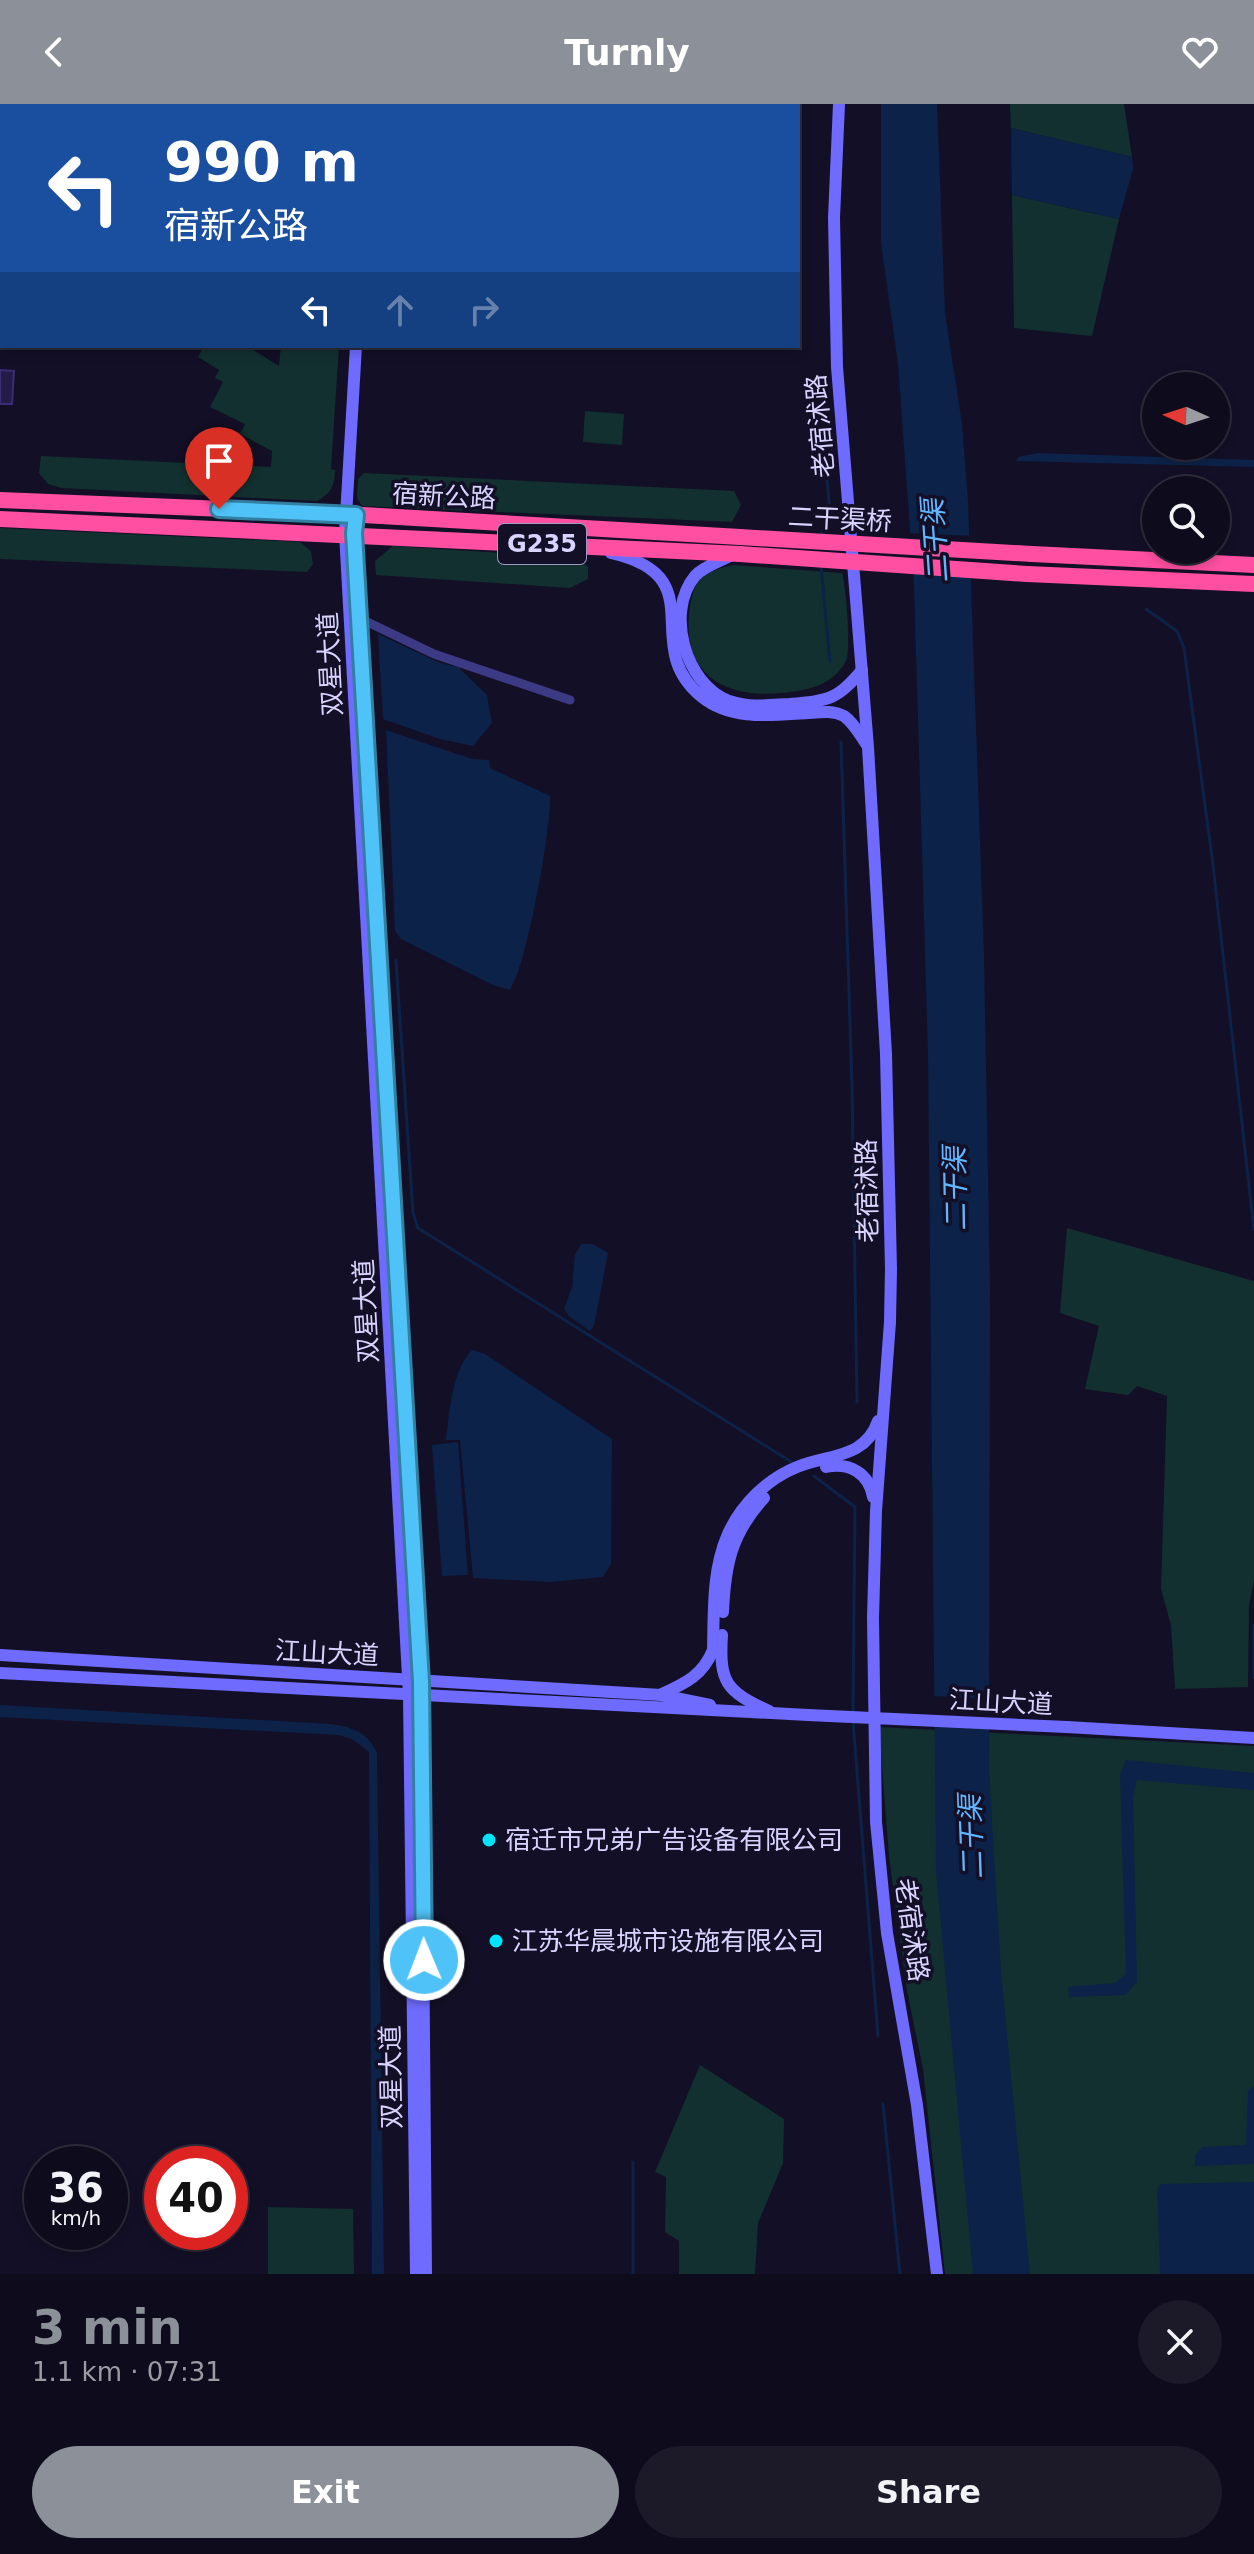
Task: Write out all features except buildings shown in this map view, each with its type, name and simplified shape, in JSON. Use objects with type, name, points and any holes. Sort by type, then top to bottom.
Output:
[{"type":"highway","name":"宿新公路","points":[[0,500],[351,515],[739,548]]},
{"type":"highway","name":"宿新公路","points":[[0,519],[580,546],[739,548]]},
{"type":"highway","name":"二干渠桥","points":[[739,548],[1032,554],[1254,565]]},
{"type":"highway","name":"二干渠桥","points":[[739,548],[1027,574],[1254,584]]},
{"type":"main road","name":"老宿沭路","points":[[839,104],[834,218],[837,367],[868,747],[886,1054],[891,1269],[886,1391],[876,1511],[872,1687],[876,1822],[887,1933],[917,2105],[937,2274]]},
{"type":"main road","name":"双星大道","points":[[356,348],[349,533],[415,1681],[416,2274]]},
{"type":"main road","points":[[580,546],[637,559],[660,575],[667,587],[671,605],[672,649],[677,666],[692,689],[714,707],[737,714],[770,716],[830,712],[843,716],[868,747]]},
{"type":"main road","points":[[739,548],[701,571],[685,596],[684,647],[691,668],[708,689],[728,701],[754,706],[822,701],[839,695],[862,670]]},
{"type":"main road","points":[[661,1695],[688,1682],[708,1661],[713,1650],[716,1572],[728,1535],[742,1509],[780,1475],[854,1451],[867,1442],[877,1425],[886,1391]]},
{"type":"main road","points":[[776,1714],[742,1699],[724,1680],[721,1653],[725,1569],[738,1534],[765,1497],[783,1482],[864,1453],[880,1438]]},
{"type":"main road","points":[[838,1464],[853,1467],[871,1483],[876,1511]]},
{"type":"main road","name":"江山大道","points":[[0,1655],[661,1695],[745,1713]]},
{"type":"main road","name":"江山大道","points":[[0,1673],[1254,1738]]},
{"type":"main road","name":"双星大道","points":[[415,1696],[426,2274]]},
{"type":"street","points":[[354,615],[434,654],[570,700]]},
{"type":"green space","points":[[1010,104],[1124,104],[1132,157],[1011,128]]},
{"type":"green space","points":[[1012,195],[1119,219],[1092,336],[1014,328]]},
{"type":"green space","points":[[203,348],[250,348],[279,366],[281,348],[339,348],[331,469],[335,470],[335,476],[326,495],[317,501],[61,488],[48,484],[39,473],[41,456],[271,467],[272,451],[240,434],[245,424],[210,407],[223,382],[215,378],[219,370],[198,357]]},
{"type":"green space","points":[[585,411],[624,414],[622,445],[583,442]]},
{"type":"green space","points":[[364,473],[734,491],[741,505],[732,522],[362,506],[357,498],[358,479]]},
{"type":"green space","points":[[0,528],[300,542],[311,551],[313,564],[307,572],[0,559]]},
{"type":"green space","points":[[393,546],[578,558],[588,567],[588,579],[570,588],[376,575],[375,561]]},
{"type":"green space","points":[[733,565],[842,573],[848,646],[845,663],[839,671],[809,689],[782,693],[741,691],[724,686],[710,677],[692,649],[690,607],[695,588],[702,577]]},
{"type":"green space","points":[[1067,1228],[1254,1281],[1254,1580],[1249,1605],[1248,1687],[1175,1689],[1171,1625],[1161,1589],[1167,1396],[1137,1386],[1128,1395],[1085,1389],[1099,1326],[1060,1313]]},
{"type":"green space","points":[[879,1727],[1254,1746],[1254,2274],[945,2274],[923,2069],[907,1991],[889,1856]]},
{"type":"green space","points":[[700,2065],[784,2119],[783,2163],[758,2223],[755,2274],[679,2274],[679,2241],[665,2232],[666,2177],[655,2172]]},
{"type":"green space","points":[[268,2207],[353,2209],[354,2274],[268,2274]]},
{"type":"water","name":"二干渠","points":[[881,104],[937,104],[945,313],[962,424],[968,500],[984,955],[990,1289],[989,1771],[1001,1971],[1030,2274],[973,2274],[936,1872],[928,1053],[914,585],[898,364],[881,243]]},
{"type":"water","points":[[1011,128],[1132,157],[1133,169],[1119,219],[1012,195]]},
{"type":"water","points":[[1038,453],[1142,456],[1142,460],[1254,460],[1254,467],[1016,461],[1018,457]]},
{"type":"water","points":[[378,634],[440,663],[458,667],[487,695],[492,723],[473,746],[440,739],[383,719]]},
{"type":"water","points":[[386,730],[472,759],[489,760],[490,768],[550,796],[537,896],[524,954],[510,990],[493,985],[401,939],[395,931]]},
{"type":"water","points":[[581,1244],[593,1244],[608,1253],[594,1326],[590,1331],[564,1309],[572,1287],[575,1255]]},
{"type":"water","points":[[472,1350],[485,1354],[612,1439],[611,1564],[603,1577],[549,1582],[473,1578],[460,1440],[446,1440],[456,1380]]},
{"type":"water","points":[[458,1442],[468,1575],[442,1576],[432,1445]]},
{"type":"water","points":[[0,1705],[330,1724],[358,1732],[369,1740],[377,1753],[384,2274],[372,2274],[369,1752],[352,1739],[338,1735],[0,1717]]},
{"type":"water","points":[[1126,1760],[1254,1773],[1254,1790],[1137,1780],[1133,1798],[1137,1982],[1126,1995],[1069,1997],[1068,1987],[1115,1983],[1126,1974],[1120,1774]]},
{"type":"water","points":[[1254,2086],[1254,2164],[1195,2166],[1195,2156],[1202,2147],[1246,2145],[1248,2090]]},
{"type":"water","points":[[1254,2182],[1254,2274],[1160,2274],[1157,2189],[1161,2184]]},
{"type":"pier","points":[[907,533],[974,536],[975,574],[909,571]]},
{"type":"pier","points":[[931,1696],[994,1699],[993,1728],[931,1725]]},
{"type":"waterway","points":[[821,535],[830,514],[825,453]]},
{"type":"waterway","points":[[821,566],[830,662]]},
{"type":"waterway","points":[[1146,609],[1177,631],[1184,648],[1213,865],[1254,1230]]},
{"type":"waterway","points":[[841,742],[852,1086],[857,1402]]},
{"type":"waterway","points":[[396,960],[413,1213],[418,1228],[793,1463]]},
{"type":"waterway","points":[[814,1476],[855,1507],[853,1714]]},
{"type":"waterway","points":[[1254,1625],[1254,1678]]},
{"type":"waterway","points":[[853,1721],[878,2036]]},
{"type":"waterway","points":[[883,2104],[900,2274]]},
{"type":"waterway","points":[[633,2162],[633,2274]]},
{"type":"place","name":"宿迁市兄弟广告设备有限公司","points":[[489,1840]]},
{"type":"place","name":"江苏华晨城市设施有限公司","points":[[496,1941]]},
{"type":"route","points":[[219,509],[356,515],[354,533],[421,1682],[424,1960]]}]
